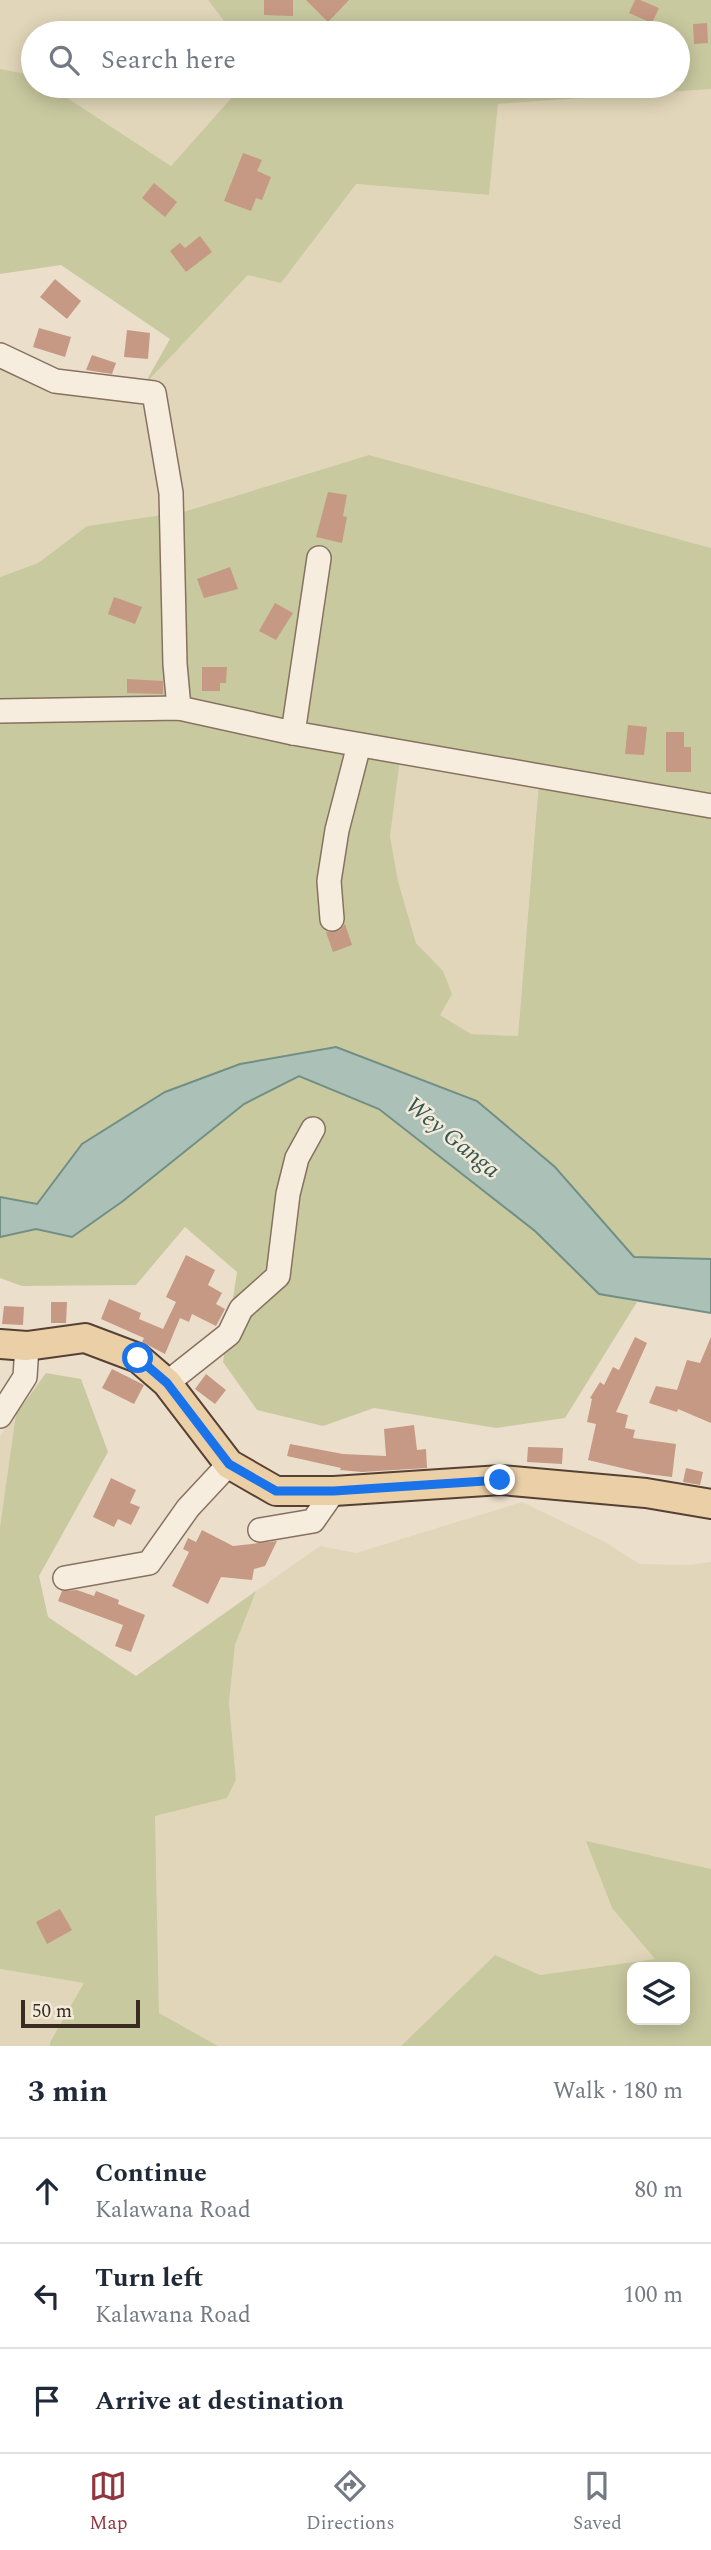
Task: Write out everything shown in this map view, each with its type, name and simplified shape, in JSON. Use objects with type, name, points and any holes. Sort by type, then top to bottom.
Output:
[{"type":"main road","points":[[14,1345],[85,1338],[138,1358],[167,1383],[229,1464],[276,1491],[334,1491],[500,1480],[646,1493],[711,1504]]},
{"type":"street","points":[[0,355],[55,381],[154,393],[171,494],[175,664],[179,708]]},
{"type":"street","points":[[293,733],[319,558]]},
{"type":"street","points":[[0,711],[179,708],[293,733],[711,806]]},
{"type":"street","points":[[332,919],[329,881],[337,830],[359,745]]},
{"type":"street","points":[[167,1383],[229,1334],[241,1309],[278,1276],[291,1182],[297,1158],[313,1129]]},
{"type":"street","points":[[0,1416],[25,1377],[14,1345]]},
{"type":"street","points":[[65,1578],[149,1563],[188,1508],[229,1464]]},
{"type":"street","points":[[260,1530],[313,1521],[334,1491]]},
{"type":"shaded area","points":[[0,0],[208,0],[224,21],[21,21],[21,73],[0,69]]},
{"type":"shaded area","points":[[711,89],[711,548],[369,455],[183,512],[87,526],[38,563],[0,577],[0,342],[63,373],[144,385],[248,275],[354,184],[489,195],[498,104],[583,98],[690,98],[690,90]]},
{"type":"shaded area","points":[[67,98],[231,98],[171,166]]},
{"type":"shaded area","points":[[401,752],[539,776],[518,1036],[471,1034],[440,1015],[443,971],[416,943],[398,881],[390,836]]},
{"type":"shaded area","points":[[16,1414],[0,1527],[0,1436]]},
{"type":"shaded area","points":[[522,1502],[605,1542],[640,1564],[690,1565],[711,1562],[711,1869],[587,1842],[612,1908],[656,1959],[540,1975],[495,1955],[401,2046],[218,2046],[159,2013],[155,1815],[227,1798],[236,1780],[229,1702],[235,1645],[256,1591],[320,1546],[356,1553]]},
{"type":"shaded area","points":[[0,1969],[85,1983],[50,2041],[51,2046],[0,2046]]},
{"type":"green space","points":[[208,0],[711,0],[711,89],[690,90],[690,21],[224,21]]},
{"type":"green space","points":[[0,69],[21,73],[21,98],[67,98],[171,166],[231,98],[583,98],[498,104],[489,195],[356,184],[281,283],[248,275],[144,385],[170,339],[61,265],[0,274]]},
{"type":"green space","points":[[369,455],[711,548],[711,1259],[634,1257],[561,1172],[477,1101],[336,1047],[82,1144],[37,1204],[0,1197],[0,577],[38,563],[87,526],[183,512]],"holes":[[[401,752],[539,780],[518,1036],[471,1034],[440,1015],[452,994],[443,971],[416,943],[398,881],[390,836]]]},
{"type":"green space","points":[[299,1076],[383,1110],[540,1235],[599,1294],[637,1302],[565,1418],[496,1428],[374,1408],[323,1426],[257,1410],[223,1362],[237,1272],[185,1227],[136,1285],[22,1286],[0,1278],[0,1237],[36,1229],[72,1237],[123,1201],[244,1104]]},
{"type":"green space","points":[[46,1373],[81,1379],[108,1452],[39,1576],[48,1617],[136,1676],[256,1591],[235,1645],[229,1702],[236,1780],[227,1798],[155,1816],[159,2013],[218,2046],[50,2046],[84,1983],[0,1969],[0,1527],[16,1414]]},
{"type":"green space","points":[[586,1841],[711,1869],[711,2046],[401,2046],[495,1955],[540,1975],[627,1963],[627,2025],[690,2025],[690,1962],[633,1962],[655,1959],[612,1908]]},
{"type":"water","name":"Wey Ganga","points":[[336,1047],[477,1101],[555,1167],[634,1257],[711,1259],[711,1313],[599,1294],[535,1231],[379,1109],[299,1076],[244,1104],[123,1201],[72,1237],[36,1229],[0,1237],[0,1197],[37,1204],[82,1144],[165,1092],[240,1064]]},
{"type":"building","points":[[264,0],[293,0],[293,16],[264,15]]},
{"type":"building","points":[[306,0],[349,0],[329,21]]},
{"type":"building","points":[[635,0],[659,8],[653,21],[629,13]]},
{"type":"building","points":[[707,23],[708,43],[694,44],[693,24]]},
{"type":"building","points":[[243,153],[262,160],[257,171],[271,177],[262,200],[256,198],[251,211],[224,201]]},
{"type":"building","points":[[154,183],[177,202],[165,217],[142,198]]},
{"type":"building","points":[[200,236],[212,252],[186,272],[170,251],[180,243],[185,248]]},
{"type":"building","points":[[55,279],[81,301],[67,319],[40,297]]},
{"type":"building","points":[[39,328],[71,337],[65,357],[33,347]]},
{"type":"building","points":[[127,330],[150,333],[148,359],[124,357]]},
{"type":"building","points":[[92,355],[116,363],[112,374],[86,370]]},
{"type":"building","points":[[328,492],[347,495],[343,516],[347,517],[342,543],[316,537]]},
{"type":"building","points":[[230,567],[238,589],[204,598],[197,579]]},
{"type":"building","points":[[114,597],[142,607],[135,624],[108,614]]},
{"type":"building","points":[[275,603],[293,613],[276,640],[259,631]]},
{"type":"building","points":[[202,667],[227,667],[226,683],[220,683],[220,691],[202,691]]},
{"type":"building","points":[[127,679],[163,681],[163,694],[127,693]]},
{"type":"building","points":[[628,725],[647,727],[644,755],[625,754]]},
{"type":"building","points":[[666,732],[684,732],[684,747],[691,747],[691,772],[666,772]]},
{"type":"building","points":[[345,924],[352,945],[333,952],[326,932],[339,931]]},
{"type":"building","points":[[186,1255],[215,1270],[208,1285],[222,1293],[216,1304],[225,1309],[216,1326],[192,1314],[189,1322],[180,1318],[165,1354],[142,1342],[144,1338],[101,1319],[109,1299],[141,1313],[139,1319],[163,1329],[176,1302],[166,1297]]},
{"type":"building","points":[[51,1302],[67,1302],[66,1323],[51,1323]]},
{"type":"building","points":[[4,1306],[24,1307],[23,1325],[2,1324]]},
{"type":"building","points":[[635,1337],[647,1343],[616,1412],[628,1415],[625,1428],[635,1430],[633,1438],[676,1444],[672,1477],[588,1460],[596,1424],[587,1422],[592,1399],[590,1398],[600,1382],[604,1385],[613,1367],[619,1370]]},
{"type":"building","points":[[711,1337],[711,1423],[678,1409],[677,1412],[649,1403],[656,1386],[677,1390],[687,1360],[700,1363]]},
{"type":"building","points":[[112,1369],[144,1385],[134,1404],[102,1388]]},
{"type":"building","points":[[206,1374],[226,1390],[215,1404],[195,1389]]},
{"type":"building","points":[[414,1425],[417,1450],[426,1449],[427,1468],[362,1472],[340,1470],[341,1468],[287,1456],[290,1444],[343,1454],[386,1456],[384,1429]]},
{"type":"building","points":[[528,1447],[563,1448],[562,1464],[527,1462]]},
{"type":"building","points":[[686,1468],[703,1472],[700,1485],[683,1482]]},
{"type":"building","points":[[111,1478],[136,1490],[130,1503],[140,1507],[131,1525],[118,1519],[114,1527],[93,1517]]},
{"type":"building","points":[[202,1530],[233,1546],[277,1541],[265,1566],[254,1569],[252,1580],[221,1577],[208,1604],[172,1586],[189,1552],[183,1549],[188,1538],[196,1542]]},
{"type":"building","points":[[77,1590],[94,1596],[96,1591],[145,1615],[131,1652],[115,1646],[123,1625],[58,1601],[62,1591]]},
{"type":"building","points":[[60,1909],[72,1930],[47,1944],[36,1922]]},
{"type":"route","points":[[138,1358],[167,1383],[229,1464],[276,1491],[334,1491],[500,1480]]}]
